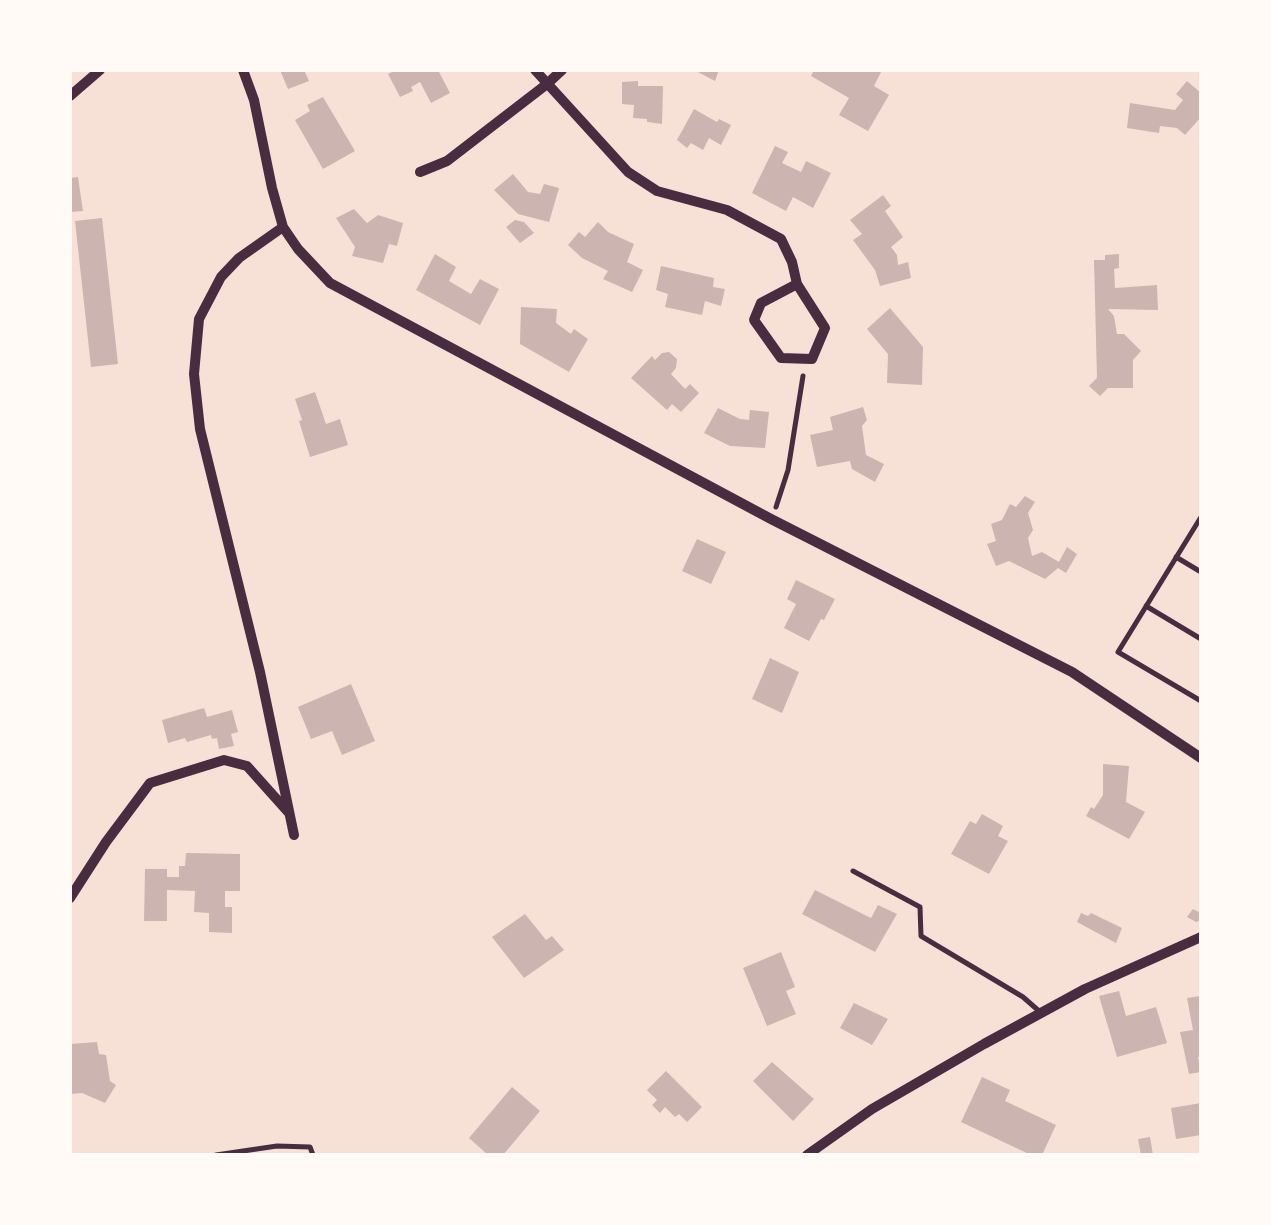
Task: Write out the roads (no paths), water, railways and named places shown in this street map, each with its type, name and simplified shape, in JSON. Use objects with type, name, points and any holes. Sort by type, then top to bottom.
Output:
[{"type":"street","points":[[70,96],[100,70]]},
{"type":"street","points":[[243,70],[254,100],[283,226],[298,249],[330,283],[771,520],[1072,672],[1201,758]]},
{"type":"street","points":[[534,70],[628,172],[657,191],[727,210],[780,240],[792,262],[797,284],[825,328],[812,358],[781,358],[754,320],[761,303],[797,284]]},
{"type":"street","points":[[420,172],[447,161],[562,70]]},
{"type":"street","points":[[283,226],[239,258],[221,278],[198,319],[194,374],[200,429],[260,672],[294,835]]},
{"type":"street","points":[[70,898],[150,783],[224,760],[247,766],[289,813]]},
{"type":"street","points":[[807,1155],[872,1109],[1042,1013],[1126,969],[1201,937]]},
{"type":"lane","points":[[1201,517],[1118,652],[1201,700]]},
{"type":"lane","points":[[1176,557],[1201,572]]},
{"type":"lane","points":[[1146,606],[1201,639]]},
{"type":"lane","points":[[853,871],[920,907],[921,936],[1023,997],[1042,1013]]},
{"type":"lane","points":[[216,1155],[277,1146],[310,1147],[313,1155]]}]
